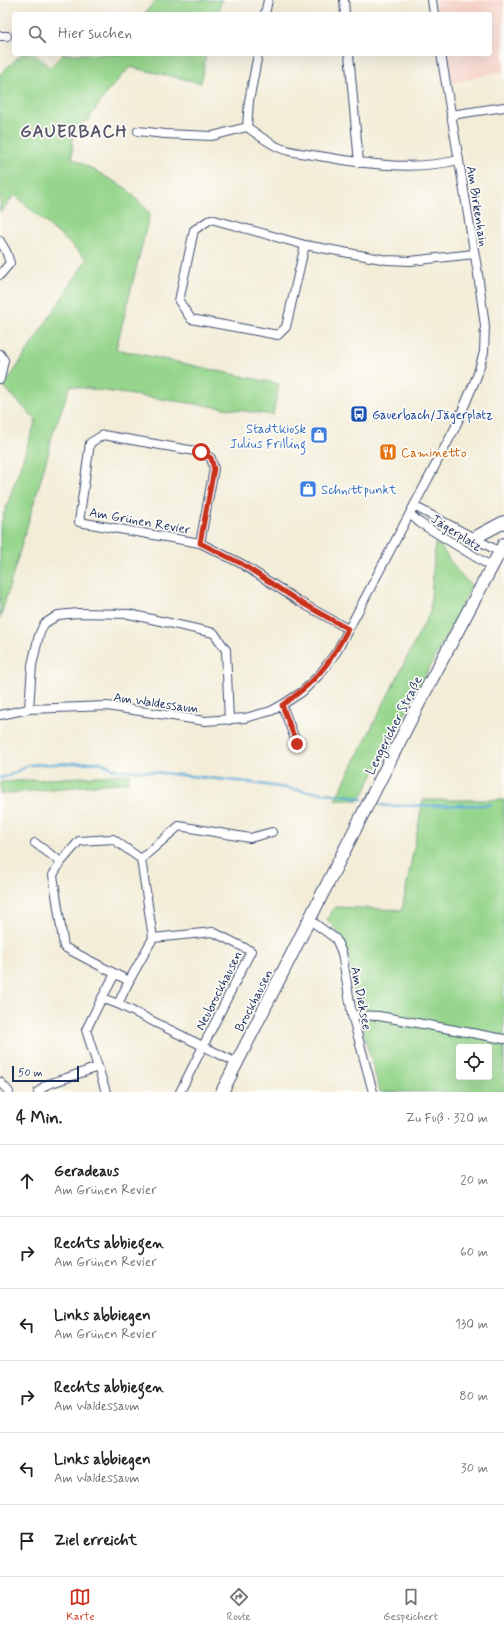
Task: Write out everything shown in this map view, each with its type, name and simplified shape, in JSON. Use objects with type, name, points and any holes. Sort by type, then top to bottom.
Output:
[{"type":"main road","points":[[474,538],[504,522]]},
{"type":"main road","name":"Lengericher Straße","points":[[310,920],[419,703],[502,548]]},
{"type":"main road","name":"Brockhausen","points":[[222,1092],[310,920]]},
{"type":"street","points":[[265,12],[268,0]]},
{"type":"street","points":[[344,0],[345,12]]},
{"type":"street","points":[[432,0],[434,12]]},
{"type":"street","points":[[247,127],[249,101],[258,56]]},
{"type":"street","points":[[349,56],[359,163]]},
{"type":"street","name":"Am Birkenhain","points":[[410,514],[455,428],[477,376],[484,352],[485,326],[441,56]]},
{"type":"street","points":[[451,114],[504,107]]},
{"type":"street","points":[[138,131],[212,136],[247,127],[282,149],[359,163],[390,166],[418,166],[438,165],[458,160]]},
{"type":"street","points":[[305,245],[286,327],[278,335],[191,319],[179,301],[194,230],[211,219],[305,245],[387,260],[410,261],[474,254]]},
{"type":"street","points":[[0,241],[6,251],[10,263],[0,275]]},
{"type":"street","points":[[0,354],[4,360],[0,379]]},
{"type":"street","name":"Am Grünen Revier","points":[[200,543],[214,469],[211,458],[201,452],[103,435],[90,443],[79,522],[200,543],[242,564],[300,602],[348,629]]},
{"type":"street","name":"Jägerplatz","points":[[414,506],[474,538],[502,548]]},
{"type":"street","name":"Jägerplatz","points":[[410,514],[420,523],[492,567]]},
{"type":"street","name":"Am Waldessaum","points":[[0,715],[29,709],[107,706],[205,721],[229,720],[258,715],[282,705],[302,692],[320,674],[337,651],[410,514]]},
{"type":"street","points":[[29,709],[32,665],[39,635],[44,624],[58,615],[78,613],[129,614],[214,633],[226,650],[229,720]]},
{"type":"street","points":[[282,705],[297,744]]},
{"type":"street","points":[[142,860],[179,826],[250,838],[272,832]]},
{"type":"street","points":[[118,1004],[153,938],[142,860],[113,839],[79,841],[61,862],[53,875],[64,947],[129,981]]},
{"type":"street","points":[[35,843],[61,862]]},
{"type":"street","name":"Am Dieksee","points":[[310,920],[336,939],[342,954],[352,1015],[373,1092]]},
{"type":"street","name":"Neubrockhausen","points":[[153,938],[213,932],[251,951],[203,1047]]},
{"type":"street","points":[[106,1092],[86,1030],[114,974]]},
{"type":"street","points":[[102,998],[118,1004],[203,1047],[237,1062]]},
{"type":"street","points":[[352,1015],[379,1016],[504,1039]]},
{"type":"street","points":[[180,1092],[203,1047]]},
{"type":"street","points":[[38,1092],[46,1085],[98,1068]]},
{"type":"street","points":[[0,1082],[9,1092]]},
{"type":"shaded area","points":[[435,0],[504,0],[504,71],[452,83],[446,56],[492,56],[492,12],[437,12]]},
{"type":"green space","points":[[156,0],[222,0],[218,12],[146,12]]},
{"type":"green space","points":[[20,56],[36,56],[50,67],[61,56],[206,56],[201,83],[130,67],[107,92],[88,120],[73,128],[72,158],[126,188],[150,213],[116,349],[279,384],[273,415],[70,386],[51,439],[49,451],[0,619],[0,526],[36,420],[4,387],[87,259],[15,195],[0,212],[0,74]]},
{"type":"green space","points":[[435,543],[441,547],[458,572],[472,586],[360,800],[335,800],[430,612]]},
{"type":"green space","points":[[129,774],[128,782],[0,794],[1,782]]},
{"type":"green space","points":[[423,800],[504,800],[504,1092],[380,1092],[361,1024],[350,974],[348,953],[336,930],[327,919],[335,907],[402,910]]},
{"type":"waterway","points":[[0,778],[8,776],[29,765],[100,762],[117,770],[143,771],[247,782],[304,791],[351,796],[362,799]]},
{"type":"waterway","points":[[378,804],[386,806],[491,805]]},
{"type":"place","name":"Gauerbach/Jägerplatz","points":[[359,414]]},
{"type":"place","name":"Stadtkiosk Julius Frilling","points":[[319,435]]},
{"type":"place","name":"Caminetto","points":[[388,452]]},
{"type":"place","name":"Schnittpunkt","points":[[308,489]]},
{"type":"district","name":"GAUERBACH","points":[[74,131]]},
{"type":"route","points":[[201,452],[211,458],[214,469],[200,543],[242,564],[300,602],[348,629],[337,651],[320,674],[302,692],[282,705],[297,744]]}]
